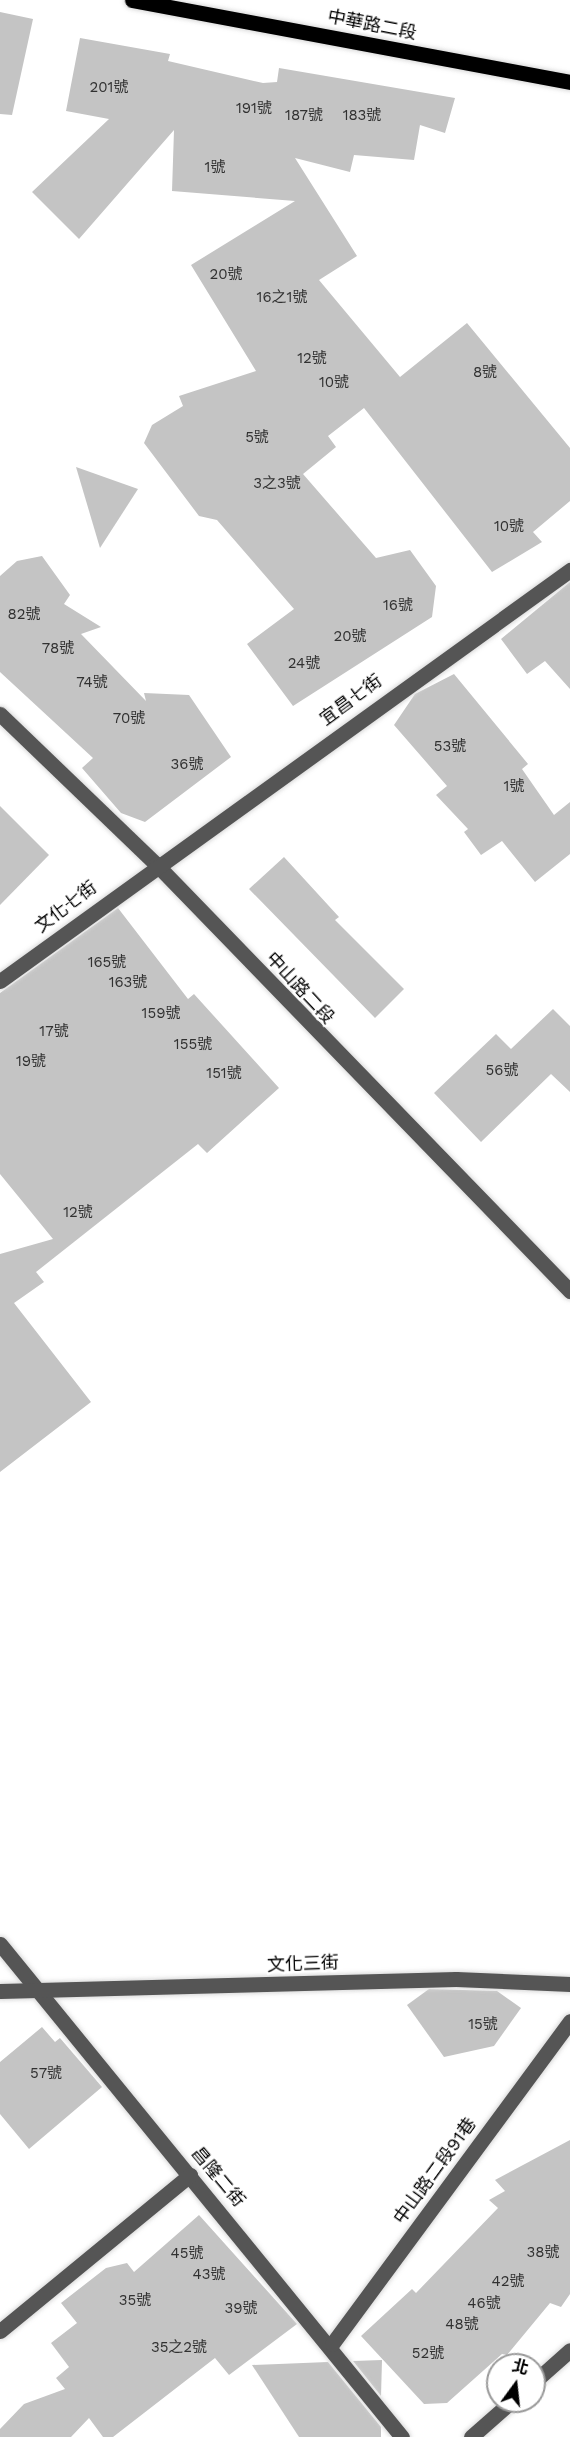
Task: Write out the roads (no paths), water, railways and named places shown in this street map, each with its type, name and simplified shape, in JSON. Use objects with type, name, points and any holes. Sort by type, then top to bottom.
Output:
[{"type":"main road","name":"中華路二段","points":[[132,0],[570,82]]},
{"type":"street","name":"宜昌七街","points":[[156,864],[570,570]]},
{"type":"street","name":"中山路二段","points":[[0,714],[156,864],[570,1291]]},
{"type":"street","name":"文化七街","points":[[0,981],[156,864]]},
{"type":"street","name":"昌隆二街","points":[[0,1944],[332,2344],[402,2437]]},
{"type":"street","name":"文化三街","points":[[0,1991],[456,1979],[570,1984]]},
{"type":"street","name":"中山路二段91巷","points":[[332,2344],[570,2021]]},
{"type":"street","points":[[0,2331],[190,2175]]},
{"type":"street","points":[[546,2371],[570,2350]]},
{"type":"street","points":[[471,2437],[498,2413]]}]
